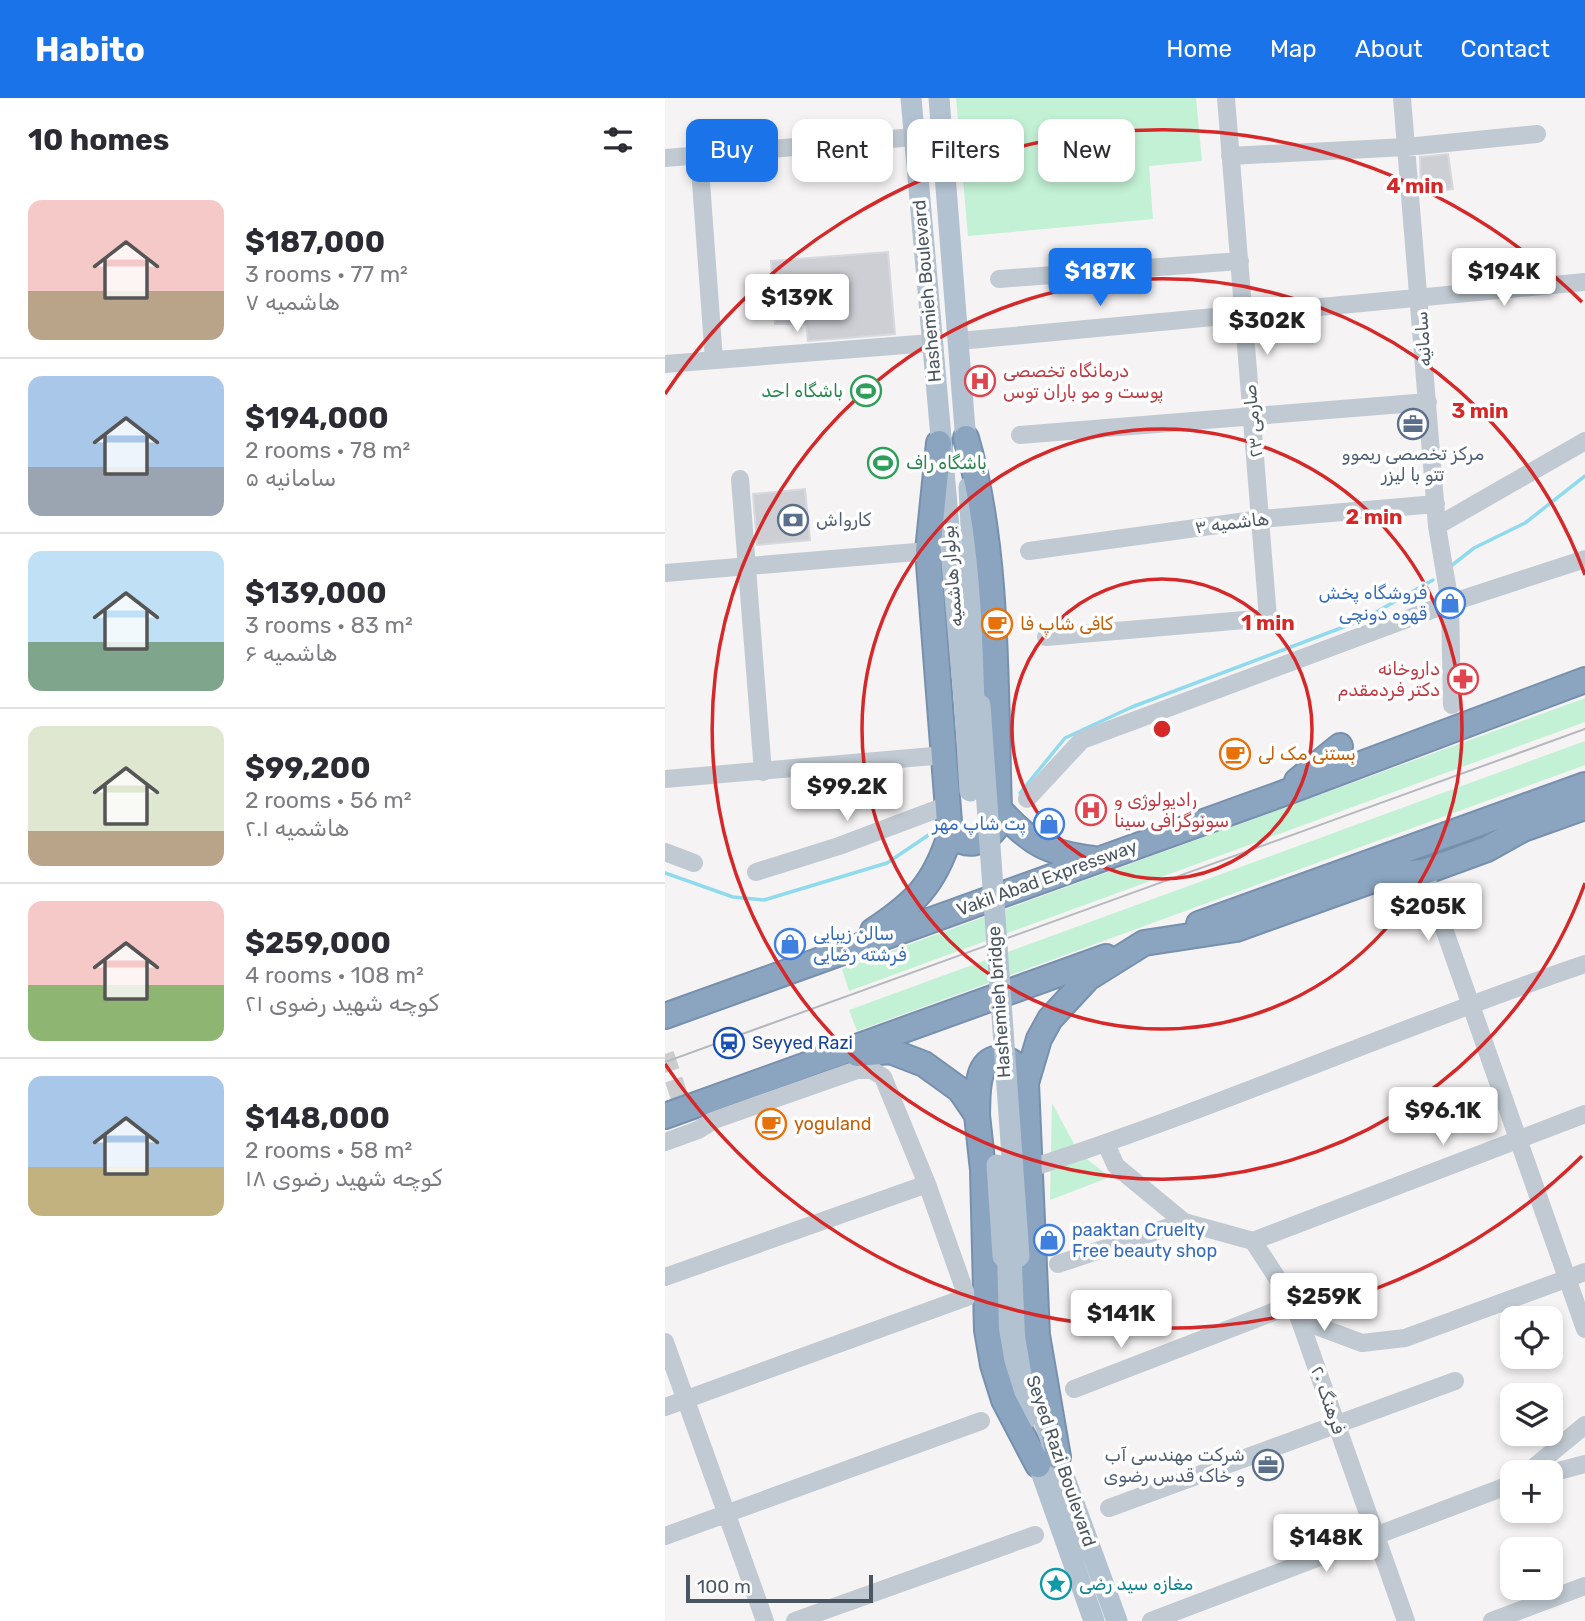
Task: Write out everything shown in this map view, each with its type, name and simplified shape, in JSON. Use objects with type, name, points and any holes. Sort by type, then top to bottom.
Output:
[{"type":"highway","points":[[950,835],[969,844],[979,842],[995,829],[999,809],[981,487],[966,438]]},
{"type":"highway","points":[[842,952],[909,907],[941,862],[950,835],[928,551],[939,443]]},
{"type":"highway","name":"Vakil Abad Expressway","points":[[665,1016],[1284,793],[1582,680]]},
{"type":"highway","points":[[1284,793],[1340,746]]},
{"type":"highway","points":[[665,1116],[828,1055],[1585,786]]},
{"type":"highway","points":[[1026,1083],[1039,1039],[1051,1019],[1088,978],[1145,943],[1236,929],[1387,875],[1424,872],[1487,849],[1523,830],[1585,807]]},
{"type":"highway","points":[[999,809],[1034,844],[1062,855],[1097,860]]},
{"type":"highway","points":[[828,1055],[890,1051],[913,1058],[936,1070],[960,1090],[977,1115]]},
{"type":"highway","points":[[999,1058],[1011,1061],[1020,1068],[1026,1083],[1037,1335],[1048,1461],[1004,1400],[993,1365],[987,1330],[983,1170],[977,1115],[981,1070],[990,1060],[999,1058]]},
{"type":"main road","name":"Hashemieh Boulevard","points":[[911,98],[913,119]]},
{"type":"main road","name":"Hashemieh Boulevard","points":[[939,98],[966,438]]},
{"type":"main road","name":"Hashemieh Boulevard","points":[[918,182],[939,443]]},
{"type":"main road","name":"بولوار هاشمیه","points":[[966,438],[972,707]]},
{"type":"main road","name":"بولوار هاشمیه","points":[[939,443],[972,707]]},
{"type":"main road","name":"Hashemieh bridge","points":[[972,707],[1011,1256]]},
{"type":"main road","name":"Seyed Razi Boulevard","points":[[1011,1256],[1005,1332],[1015,1394],[1048,1461],[1117,1621]]},
{"type":"main road","name":"Seyed Razi Boulevard","points":[[1048,1461],[1094,1621]]},
{"type":"street","name":"صارمی ۲۳","points":[[1046,637],[1268,618],[1226,98]]},
{"type":"street","name":"سامانیه","points":[[1402,98],[1437,526],[1450,604],[1452,705]]},
{"type":"street","points":[[1230,156],[1406,147],[1537,134]]},
{"type":"street","points":[[778,148],[907,138]]},
{"type":"street","points":[[665,158],[686,156]]},
{"type":"street","points":[[701,182],[714,359]]},
{"type":"street","points":[[999,279],[1240,261]]},
{"type":"street","points":[[959,341],[1420,295],[1585,282]]},
{"type":"street","points":[[665,364],[931,343]]},
{"type":"street","points":[[1020,435],[1428,402]]},
{"type":"street","points":[[1437,526],[1585,441]]},
{"type":"street","points":[[740,479],[763,772]]},
{"type":"street","name":"هاشمیه ۳","points":[[1029,551],[1261,519],[1436,505]]},
{"type":"street","points":[[665,573],[928,551]]},
{"type":"street","points":[[1027,799],[1082,740],[1450,604],[1585,559]]},
{"type":"street","points":[[665,779],[945,755]]},
{"type":"street","points":[[756,872],[839,846],[948,805]]},
{"type":"street","points":[[665,852],[694,863]]},
{"type":"street","points":[[1424,872],[1585,1329]]},
{"type":"street","points":[[1031,1168],[1105,1144],[1469,1003],[1585,964]]},
{"type":"street","points":[[665,1142],[698,1130],[714,1119],[857,1070],[872,1070],[883,1077],[927,1184],[967,1297],[665,1407]]},
{"type":"street","points":[[1105,1144],[1116,1167],[1184,1222],[1253,1241],[1585,1114]]},
{"type":"street","points":[[665,1278],[927,1184]]},
{"type":"street","points":[[1058,1264],[1184,1222]]},
{"type":"street","name":"فرهنگ ۲۰","points":[[1253,1241],[1294,1304],[1406,1621]]},
{"type":"street","points":[[1074,1389],[1294,1304],[1319,1327],[1362,1343],[1405,1338],[1585,1272]]},
{"type":"street","points":[[665,1342],[765,1621]]},
{"type":"street","points":[[1109,1508],[1455,1381]]},
{"type":"street","points":[[665,1536],[981,1421]]},
{"type":"street","points":[[1543,1460],[1585,1425]]},
{"type":"street","points":[[1563,1470],[1585,1464]]},
{"type":"street","points":[[1151,1621],[1500,1488]]},
{"type":"street","points":[[795,1621],[1035,1535]]},
{"type":"street","points":[[1492,1621],[1585,1586]]},
{"type":"green space","points":[[956,98],[1196,98],[1202,161],[1149,166],[1153,219],[968,236],[963,182],[1024,182],[1024,119],[958,119]]},
{"type":"green space","points":[[1585,698],[1585,722],[849,991],[842,969]]},
{"type":"green space","points":[[1585,741],[1585,765],[857,1031],[849,1010]]},
{"type":"green space","points":[[1052,1103],[1079,1153],[1110,1177],[1050,1200]]},
{"type":"building","points":[[1448,154],[1453,189],[1421,194],[1420,157]]},
{"type":"building","points":[[888,252],[895,334],[808,341],[806,324],[775,324],[771,261]]},
{"type":"building","points":[[805,489],[810,540],[757,545],[753,494]]},
{"type":"waterway","points":[[1451,566],[1474,548],[1525,523],[1585,476]]},
{"type":"waterway","points":[[1020,793],[1065,738],[1132,707],[1362,620],[1433,580]]},
{"type":"waterway","points":[[665,873],[733,897],[764,900],[887,863],[933,832]]},
{"type":"tunnel","points":[[665,1054],[687,1119]]},
{"type":"tram line","points":[[665,1062],[1585,729]]},
{"type":"place","name":"درمانگاه تخصصی پوست و مو باران توس","points":[[980,381]]},
{"type":"place","name":"باشگاه احد","points":[[866,391]]},
{"type":"place","name":"مرکز تخصصی ریموو تتو با لیزر","points":[[1413,424]]},
{"type":"place","name":"باشگاه راف","points":[[883,463]]},
{"type":"place","name":"کارواش","points":[[793,520]]},
{"type":"place","name":"فروشگاه پخش قهوه دونچی","points":[[1450,603]]},
{"type":"place","name":"کافی شاپ فا","points":[[997,624]]},
{"type":"place","name":"داروخانه دكتر فردمقدم","points":[[1463,679]]},
{"type":"place","name":"بستنی مک لی","points":[[1235,754]]},
{"type":"place","name":"رادیولوژی و سونوگرافی سینا","points":[[1091,810]]},
{"type":"place","name":"پت شاپ مهر","points":[[1049,824]]},
{"type":"place","name":"سالن زیبایی فرشته رضایی","points":[[790,944]]},
{"type":"place","name":"Seyyed Razi","points":[[729,1043]]},
{"type":"place","name":"yoguland","points":[[771,1124]]},
{"type":"place","name":"paaktan Cruelty Free beauty shop","points":[[1049,1240]]},
{"type":"place","name":"شرکت مهندسی آب و خاک قدس رضوی","points":[[1268,1465]]},
{"type":"place","name":"مغازه سید رضی","points":[[1056,1584]]}]
